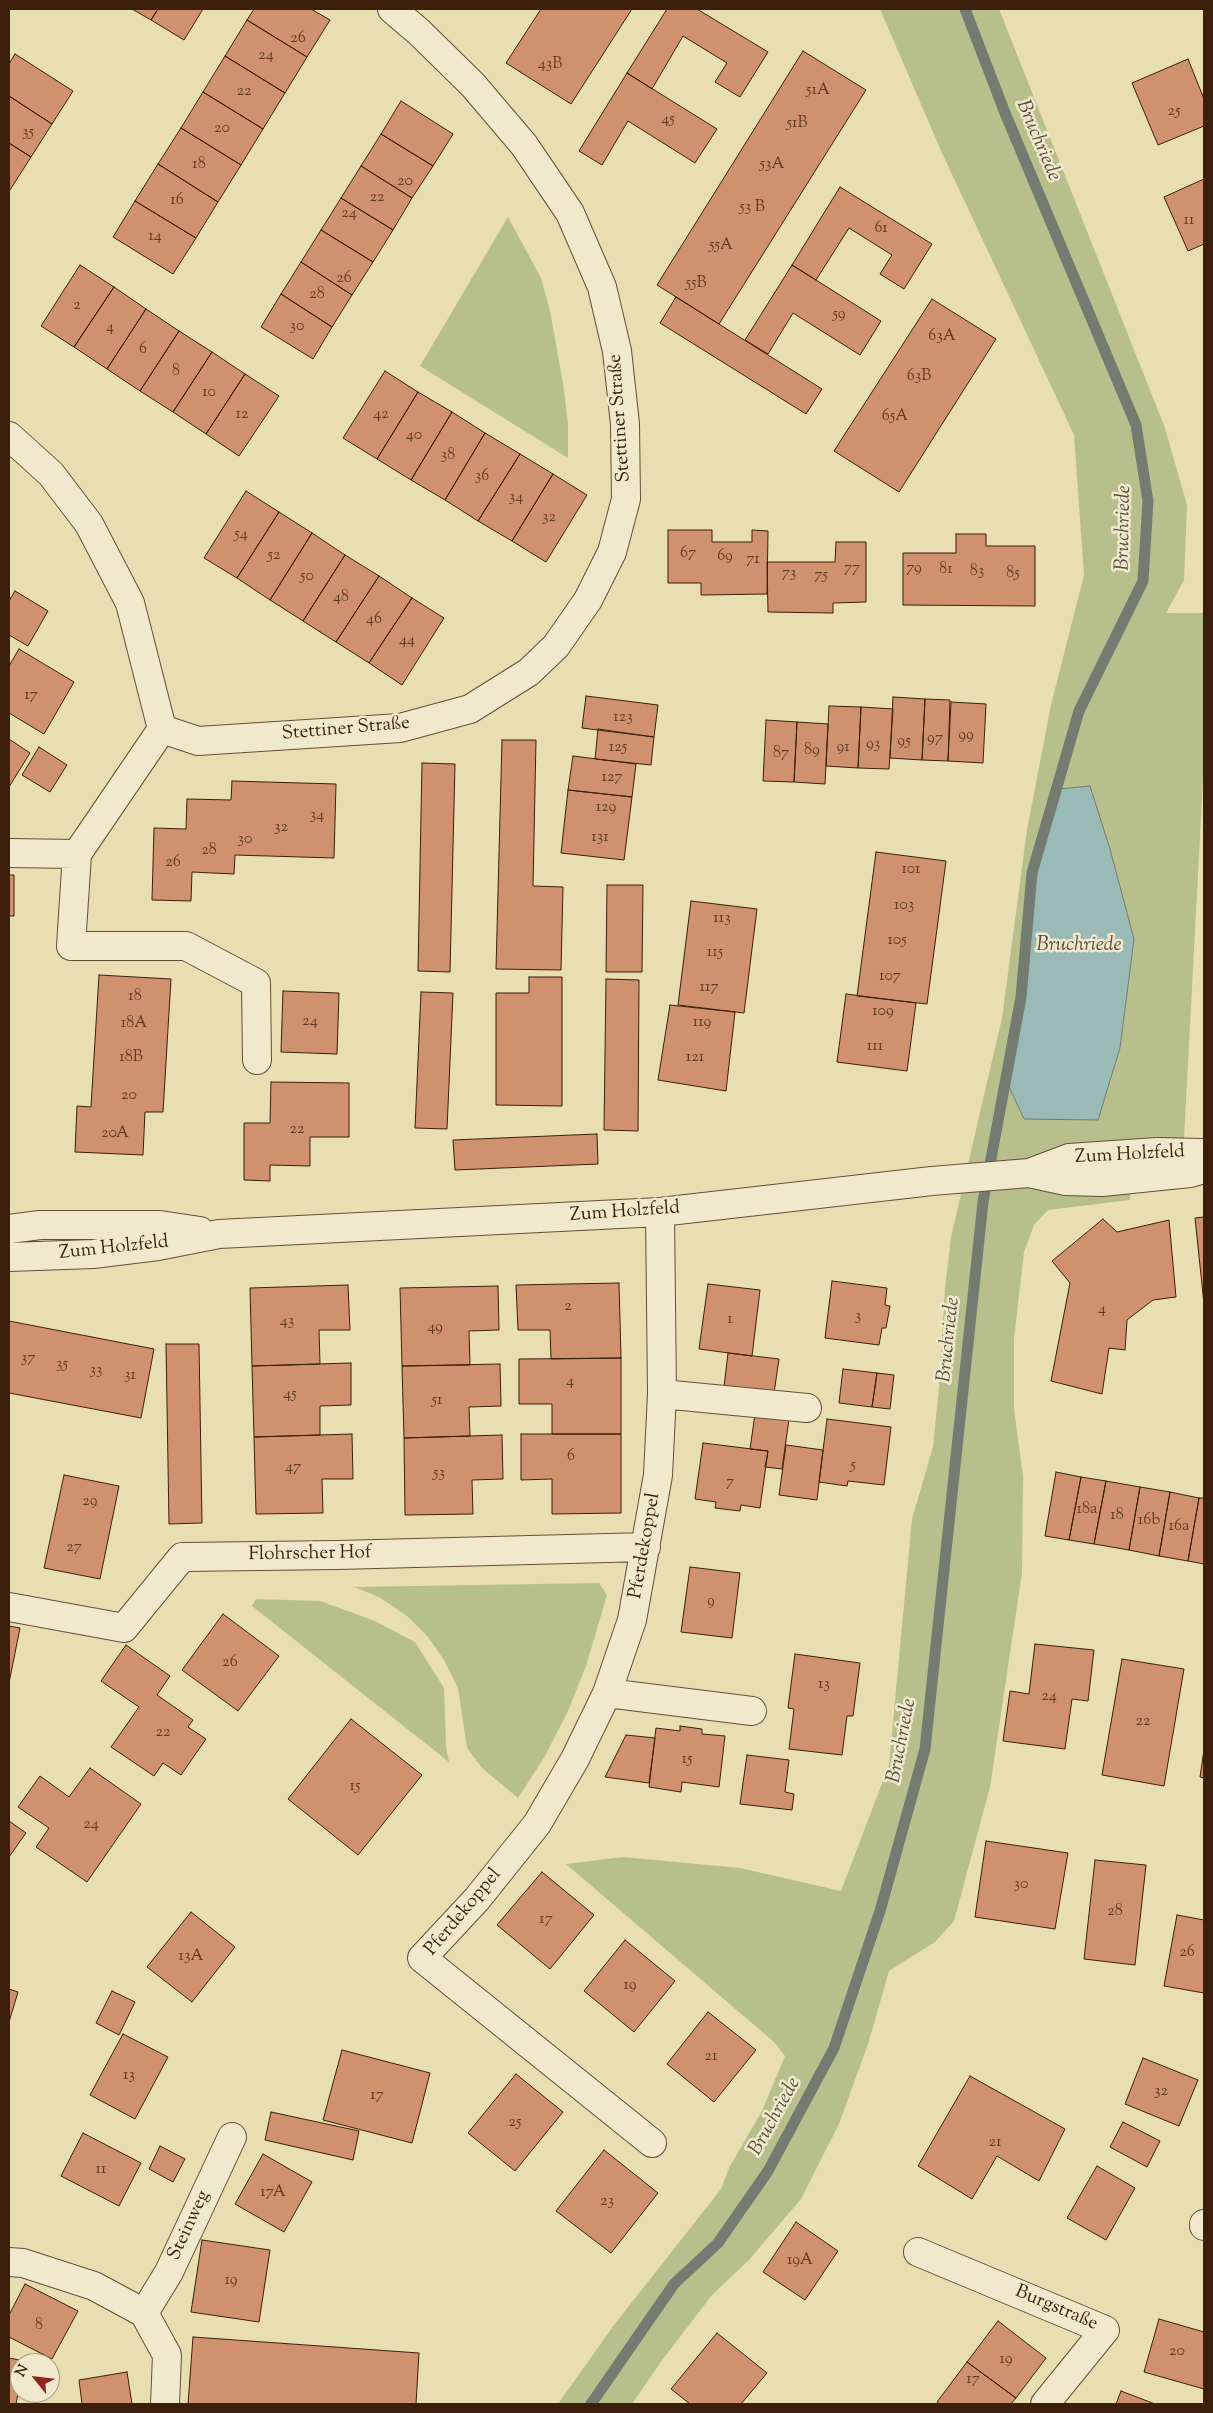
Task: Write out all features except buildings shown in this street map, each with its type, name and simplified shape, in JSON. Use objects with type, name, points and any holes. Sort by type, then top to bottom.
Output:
[{"type":"street","name":"Stettiner Straße","points":[[162,729],[198,741],[400,728],[470,709],[529,672],[556,646],[588,600],[612,552],[626,499],[626,424],[617,351],[602,287],[570,213],[524,145],[474,86],[420,32],[392,9]]},
{"type":"street","points":[[9,436],[51,474],[89,524],[130,603],[162,729],[77,854],[71,946],[186,946],[256,983],[257,1060]]},
{"type":"street","points":[[9,853],[77,854]]},
{"type":"street","name":"Zum Holzfeld","points":[[9,1257],[93,1254],[158,1246],[219,1234],[660,1212],[932,1181],[1029,1173],[1068,1158],[1157,1152],[1204,1153]]},
{"type":"street","name":"Zum Holzfeld","points":[[1029,1173],[1066,1181],[1102,1182],[1190,1173],[1204,1169]]},
{"type":"street","name":"Pferdekoppel","points":[[652,2144],[422,1958],[477,1899],[537,1824],[575,1759],[607,1693],[632,1620],[658,1475],[662,1394],[660,1212]]},
{"type":"street","name":"Zum Holzfeld","points":[[9,1228],[40,1225],[160,1225],[219,1234]]},
{"type":"street","points":[[662,1394],[807,1408]]},
{"type":"street","name":"Flohrscher Hof","points":[[9,1607],[124,1628],[182,1557],[356,1555],[646,1547]]},
{"type":"street","points":[[607,1693],[752,1711]]},
{"type":"street","name":"Steinweg","points":[[144,2313],[169,2272],[232,2137]]},
{"type":"street","name":"Burgstraße","points":[[918,2252],[1106,2330],[1045,2404]]},
{"type":"street","points":[[9,2262],[23,2263],[94,2286],[144,2313],[167,2355],[165,2404]]},
{"type":"green space","points":[[880,9],[999,9],[1165,428],[1187,505],[1184,580],[1166,613],[1204,613],[1204,761],[1184,1139],[1130,1180],[1130,1200],[1048,1210],[1034,1225],[1024,1252],[1014,1339],[1014,1409],[1023,1476],[1022,1573],[990,1787],[954,1921],[935,1942],[889,1971],[868,2044],[839,2124],[801,2199],[749,2260],[712,2295],[660,2363],[632,2404],[558,2404],[614,2325],[721,2189],[729,2168],[762,2111],[785,2056],[774,2042],[566,1864],[623,1857],[740,1868],[841,1891],[889,1765],[912,1519],[933,1447],[945,1289],[951,1237],[1002,1018],[1027,830],[1051,705],[1084,575],[1074,435],[942,153]]},
{"type":"green space","points":[[508,217],[541,278],[550,311],[563,383],[568,424],[568,458],[420,366]]},
{"type":"green space","points":[[599,1583],[607,1595],[586,1666],[568,1711],[545,1756],[518,1798],[482,1768],[467,1748],[458,1688],[444,1660],[428,1637],[407,1616],[379,1597],[354,1587]]},
{"type":"green space","points":[[256,1599],[320,1601],[375,1621],[415,1642],[444,1688],[446,1747],[449,1762],[252,1606]]},
{"type":"water","name":"Bruchriede","points":[[1090,786],[1110,849],[1134,939],[1120,1048],[1098,1120],[1024,1119],[1006,1080],[1021,997],[1032,873],[1058,789]]},
{"type":"waterway","name":"Bruchriede","points":[[591,2404],[674,2284],[718,2243],[768,2171],[834,2048],[880,1911],[925,1749],[983,1202],[1021,997],[1032,873],[1079,711],[1143,581],[1148,501],[1136,425],[1005,113],[965,9]]}]
